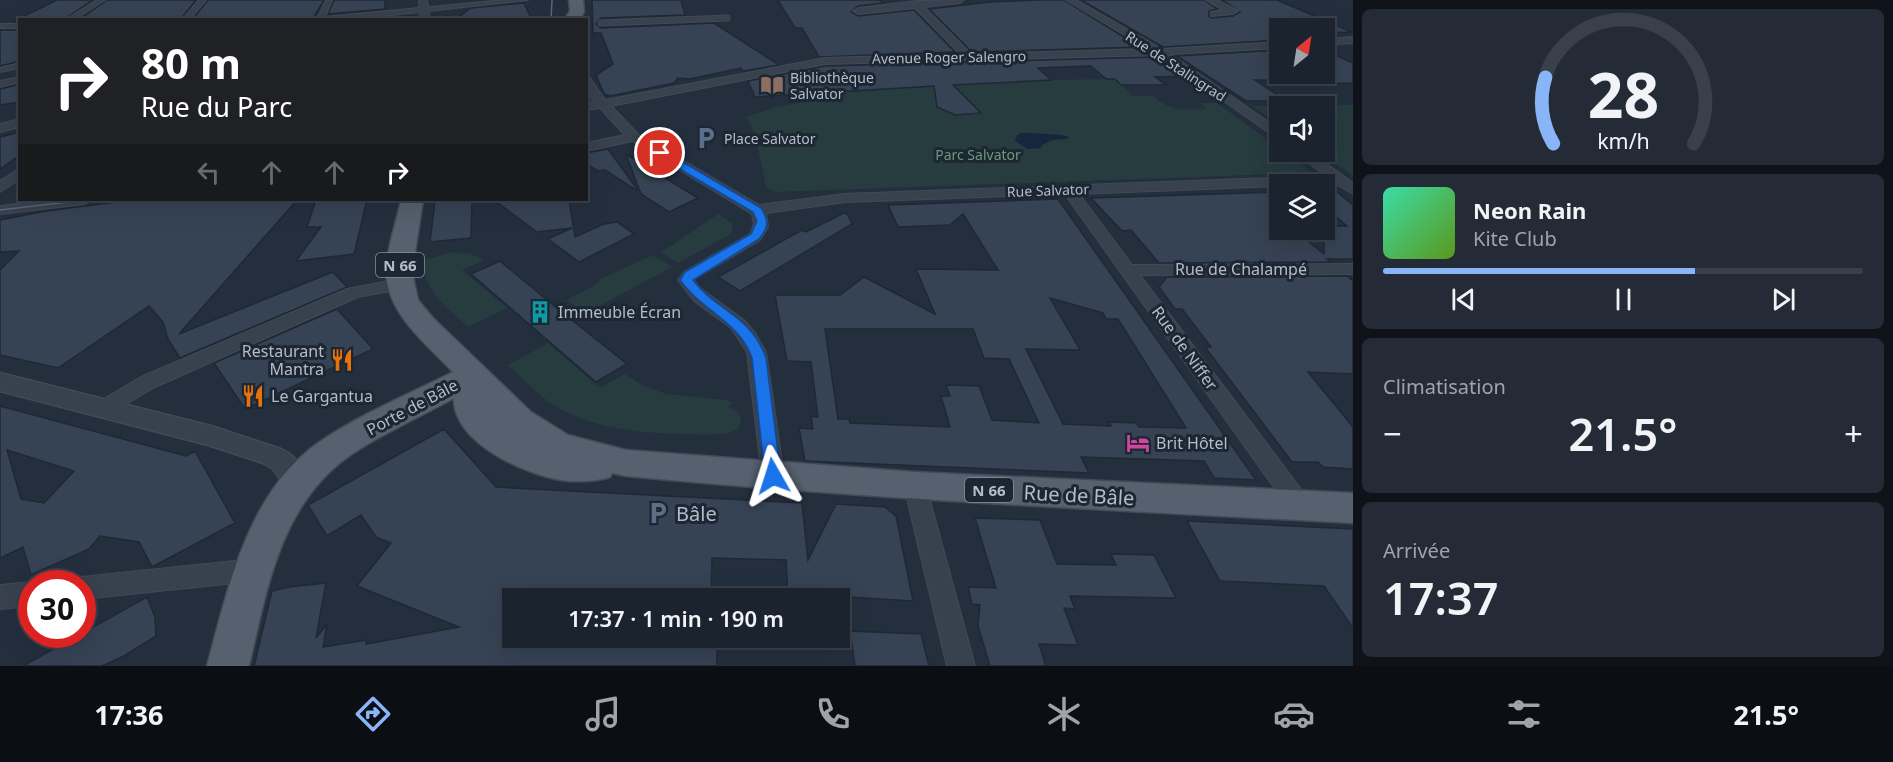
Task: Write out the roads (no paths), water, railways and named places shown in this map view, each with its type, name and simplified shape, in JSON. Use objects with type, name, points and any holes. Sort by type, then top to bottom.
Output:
[{"type":"main road","points":[[566,0],[565,12],[572,18],[577,12],[576,0]]},
{"type":"main road","name":"N 66","points":[[400,284],[399,272],[412,201]]},
{"type":"main road","name":"Porte de Bâle","points":[[228,666],[254,570],[272,522],[295,483],[322,457],[338,446],[473,374],[423,324],[405,302],[400,284]]},
{"type":"main road","name":"Rue de Bâle","points":[[473,374],[470,408],[479,422],[502,444],[524,456],[551,465],[584,469],[626,463],[915,486],[1353,508]]},
{"type":"street","points":[[71,18],[102,0]]},
{"type":"street","points":[[187,18],[203,0]]},
{"type":"street","points":[[320,18],[329,0]]},
{"type":"street","points":[[339,18],[525,0]]},
{"type":"street","points":[[858,11],[960,0]]},
{"type":"street","name":"Rue de Stalingrad","points":[[1070,0],[1160,52],[1269,128]]},
{"type":"street","points":[[1210,0],[1233,11],[1214,14]]},
{"type":"street","points":[[917,4],[967,56]]},
{"type":"street","points":[[0,26],[18,26]]},
{"type":"street","points":[[1335,41],[1353,40]]},
{"type":"street","name":"Avenue Roger Salengro","points":[[588,107],[806,63],[967,56],[1160,52],[1269,46]]},
{"type":"street","points":[[0,70],[18,66]]},
{"type":"street","points":[[0,84],[18,80]]},
{"type":"street","points":[[588,84],[594,95],[634,137],[760,216],[761,229],[755,237],[690,275],[686,280],[696,293],[732,319],[754,345],[759,358],[773,476]]},
{"type":"street","points":[[0,128],[18,124]]},
{"type":"street","points":[[588,147],[634,137]]},
{"type":"street","points":[[1316,162],[1353,190]]},
{"type":"street","points":[[0,188],[18,174]]},
{"type":"street","name":"Rue Salvator","points":[[760,216],[845,198],[1340,180]]},
{"type":"street","name":"Rue de Niffer","points":[[1068,189],[1301,507]]},
{"type":"street","points":[[0,210],[76,201]]},
{"type":"street","name":"Rue de Chalampé","points":[[1128,270],[1353,269]]},
{"type":"street","points":[[104,408],[148,382],[354,293],[400,284]]},
{"type":"street","points":[[0,382],[211,436],[272,456],[282,461],[291,470],[295,483]]},
{"type":"street","points":[[915,486],[960,666]]},
{"type":"street","points":[[96,587],[254,570]]},
{"type":"street","points":[[0,597],[18,595]]},
{"type":"lane","points":[[601,23],[727,18]]},
{"type":"water","points":[[1022,133],[1069,137],[1051,140],[1041,148],[1028,149],[1015,141],[1017,135]]},
{"type":"tram line","points":[[551,18],[552,0]]},
{"type":"tram line","points":[[0,210],[76,201]]},
{"type":"place","name":"Bibliothèque Salvator","points":[[772,85]]},
{"type":"place","name":"Place Salvator","points":[[706,138]]},
{"type":"place","name":"Immeuble Écran","points":[[540,312]]},
{"type":"place","name":"Restaurant Mantra","points":[[342,360]]},
{"type":"place","name":"Le Gargantua","points":[[253,396]]},
{"type":"place","name":"Brit Hôtel","points":[[1138,443]]},
{"type":"place","name":"Bâle","points":[[658,513]]},
{"type":"park label","name":"Parc Salvator","points":[[978,154]]}]
